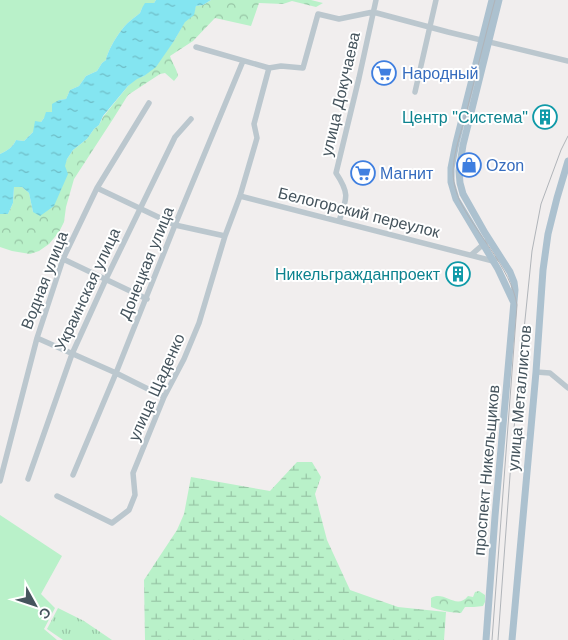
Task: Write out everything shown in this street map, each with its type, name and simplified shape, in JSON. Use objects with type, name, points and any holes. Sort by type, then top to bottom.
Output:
[{"type":"main road","points":[[492,0],[485,41],[460,144],[458,171],[463,194],[514,304]]},
{"type":"main road","points":[[485,41],[499,0]]},
{"type":"main road","name":"улица Металлистов","points":[[512,640],[536,372],[543,270],[548,234],[568,161]]},
{"type":"main road","name":"проспект Никельщиков","points":[[481,235],[490,240],[510,272],[515,290],[486,640]]},
{"type":"street","name":"улица Докучаева","points":[[339,221],[346,194],[342,182],[336,173],[376,0]]},
{"type":"street","points":[[415,92],[436,0]]},
{"type":"street","points":[[196,47],[269,68],[281,66],[303,68],[318,14],[338,18],[373,12],[568,61]]},
{"type":"street","name":"Донецкая улица","points":[[72,475],[147,299],[175,225],[243,61]]},
{"type":"street","name":"улица Щаденко","points":[[57,496],[112,524],[129,510],[135,495],[133,472],[164,397],[184,359],[199,323],[225,236],[240,196],[257,138],[254,124],[269,68]]},
{"type":"street","name":"Водная улица","points":[[0,481],[36,338],[63,259],[97,188],[149,103]]},
{"type":"street","name":"Украинская улица","points":[[28,479],[72,354],[175,137],[191,119]]},
{"type":"street","points":[[97,188],[175,225],[225,236]]},
{"type":"street","name":"Белогорский переулок","points":[[240,196],[493,260]]},
{"type":"street","points":[[471,255],[481,235]]},
{"type":"street","points":[[493,260],[500,256]]},
{"type":"street","points":[[63,259],[147,299]]},
{"type":"street","points":[[498,269],[505,264]]},
{"type":"street","points":[[36,338],[116,373],[164,397]]},
{"type":"street","points":[[536,372],[550,373],[568,388]]},
{"type":"green space","points":[[0,0],[156,0],[154,3],[142,8],[140,13],[123,28],[112,45],[106,60],[97,71],[86,76],[79,86],[70,90],[66,99],[59,100],[53,112],[44,118],[24,141],[16,140],[10,148],[0,154]]},
{"type":"green space","points":[[211,0],[311,0],[323,3],[316,7],[292,1],[283,4],[259,3],[251,26],[215,18],[193,41],[170,56],[178,76],[174,81],[165,73],[160,74],[128,95],[74,179],[64,222],[59,232],[49,244],[39,251],[30,254],[0,247],[0,214],[8,214],[13,203],[14,187],[22,187],[29,193],[33,212],[73,150],[87,139],[128,86],[137,78],[144,76],[174,41],[185,21],[193,15],[196,6],[203,5]]},
{"type":"green space","points":[[297,462],[312,462],[321,477],[315,494],[327,540],[350,590],[398,607],[446,612],[444,640],[145,640],[144,580],[177,530],[184,514],[191,477],[270,491]]},
{"type":"green space","points":[[0,515],[62,556],[41,594],[55,608],[44,629],[57,640],[0,640]]},
{"type":"green space","points":[[479,591],[485,595],[483,606],[465,607],[461,613],[431,607],[431,598],[436,596],[459,602],[468,596],[473,597],[475,592]]},
{"type":"green space","points":[[58,608],[84,621],[112,640],[63,640],[47,629]]},
{"type":"water","points":[[156,0],[211,0],[203,5],[196,6],[194,15],[185,22],[156,67],[128,86],[87,139],[73,150],[65,166],[68,174],[54,206],[40,216],[33,212],[29,193],[22,187],[14,187],[13,203],[8,214],[0,214],[0,154],[10,148],[16,140],[24,141],[33,132],[35,121],[41,122],[46,112],[52,112],[52,104],[66,99],[70,90],[79,86],[86,76],[97,71],[106,60],[112,45],[123,28],[140,13],[145,3],[154,3]]},
{"type":"tram line","points":[[492,640],[517,305],[508,278],[459,199],[454,185],[453,170],[495,0]]},
{"type":"railway","points":[[498,640],[512,448],[532,251],[541,204],[568,136]]},
{"type":"place","name":"Народный","points":[[384,73]]},
{"type":"place","name":"Центр \"Система\"","points":[[545,117]]},
{"type":"place","name":"Ozon","points":[[469,165]]},
{"type":"place","name":"Магнит","points":[[363,173]]},
{"type":"place","name":"Никельгражданпроект","points":[[458,274]]}]
